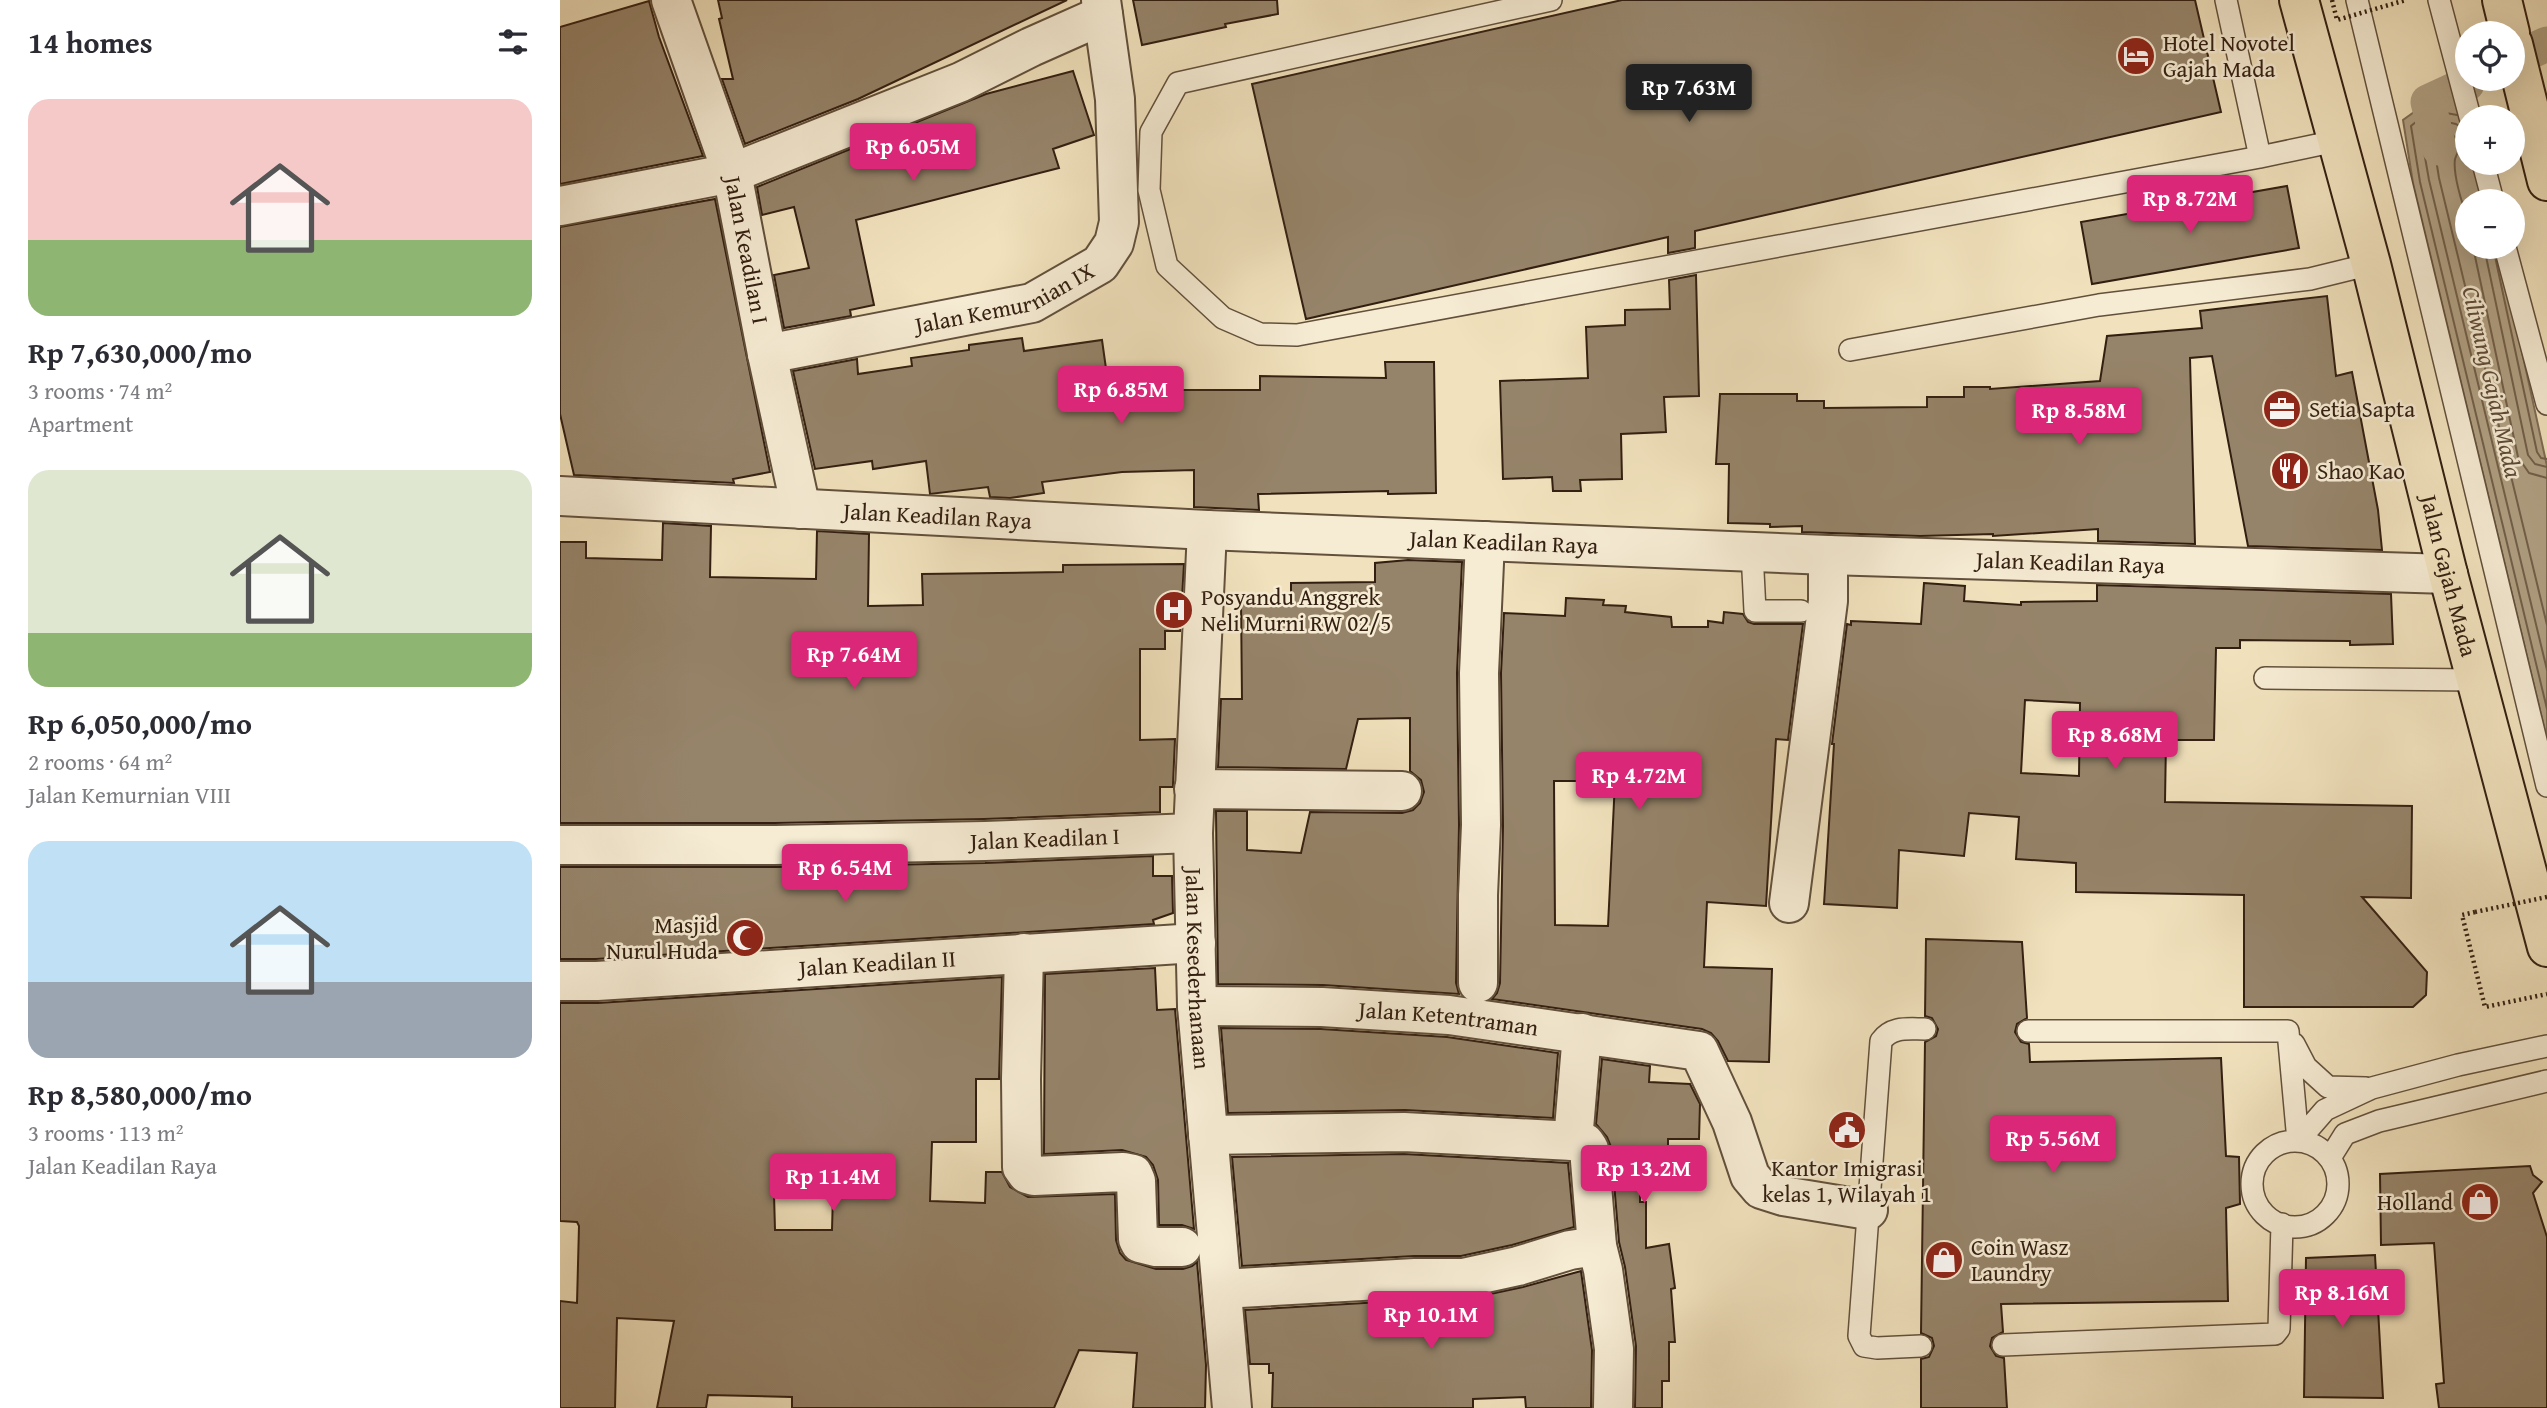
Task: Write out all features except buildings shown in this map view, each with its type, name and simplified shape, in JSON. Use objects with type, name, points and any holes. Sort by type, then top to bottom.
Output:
[{"type":"main road","name":"Jalan Gajah Mada","points":[[2299,0],[2371,264],[2448,574],[2547,947]]},
{"type":"main road","points":[[2502,0],[2507,21]]},
{"type":"main road","points":[[2525,68],[2537,92],[2547,181]]},
{"type":"street","name":"Jalan Keadilan I","points":[[671,0],[732,173],[766,354],[801,509]]},
{"type":"street","points":[[560,206],[732,173],[961,82],[1102,8]]},
{"type":"street","name":"Jalan Kemurnian IX","points":[[766,354],[796,346],[873,335],[1032,303],[1100,264],[1114,243],[1119,222],[1115,99],[1102,8]]},
{"type":"street","name":"Jalan Keadilan Raya","points":[[560,496],[1207,530],[1828,555],[2448,574]]},
{"type":"street","name":"Jalan Kesederhanaan","points":[[1207,530],[1193,833],[1197,1006],[1231,1408]]},
{"type":"street","points":[[1478,983],[1481,825],[1479,673],[1485,541]]},
{"type":"street","points":[[1789,903],[1828,601],[1828,555]]},
{"type":"street","points":[[1194,789],[1402,791]]},
{"type":"street","name":"Jalan Keadilan I","points":[[560,845],[775,845],[1193,833]]},
{"type":"street","name":"Jalan Keadilan II","points":[[560,981],[597,981],[1196,943]]},
{"type":"street","points":[[1024,953],[1022,1167],[1027,1174],[1034,1176],[1133,1174],[1136,1181],[1140,1243],[1156,1247],[1182,1247]]},
{"type":"street","name":"Jalan Ketentraman","points":[[1197,1006],[1322,1007],[1449,1015],[1699,1051],[1732,1122],[1750,1176],[1761,1189],[1783,1196],[1868,1210]]},
{"type":"street","points":[[1573,1141],[1582,1033]]},
{"type":"street","points":[[1208,1135],[1404,1132],[1585,1143],[1589,1149],[1597,1246],[1614,1349],[1613,1408]]},
{"type":"street","points":[[1222,1289],[1415,1278],[1463,1278],[1518,1266],[1570,1250],[1597,1246]]},
{"type":"lane","points":[[1551,0],[1178,83],[1151,132],[1149,190],[1167,266],[1223,318],[1260,334],[1297,335],[2260,158],[2336,141]]},
{"type":"lane","points":[[2225,0],[2260,158]]},
{"type":"lane","points":[[2357,0],[2547,786]]},
{"type":"lane","points":[[2439,0],[2467,105]]},
{"type":"lane","points":[[2508,259],[2547,404]]},
{"type":"lane","points":[[1850,350],[2099,305],[2310,279],[2371,264]]},
{"type":"lane","points":[[1752,552],[1755,611],[1801,611]]},
{"type":"lane","points":[[2265,678],[2476,681]]},
{"type":"lane","points":[[1921,1346],[1864,1346],[1859,1336],[1881,1041],[1887,1032],[1898,1029],[1925,1029]]},
{"type":"lane","points":[[2028,1031],[2282,1029],[2288,1031],[2306,1067],[2329,1087],[2372,1088]]},
{"type":"lane","points":[[2290,1036],[2298,1141]]},
{"type":"lane","points":[[2298,1141],[2325,1110],[2372,1088],[2458,1065],[2547,1046]]},
{"type":"lane","points":[[2330,1158],[2345,1133],[2379,1121],[2547,1081]]},
{"type":"lane","points":[[2372,1088],[2379,1121]]},
{"type":"lane","points":[[2298,1141],[2319,1148],[2330,1158],[2339,1184],[2330,1209],[2320,1219],[2308,1225],[2294,1227],[2282,1224],[2261,1211],[2255,1200],[2253,1176],[2264,1154],[2286,1142],[2298,1141]]},
{"type":"lane","points":[[2003,1345],[2275,1334],[2279,1329],[2282,1224]]},
{"type":"path","points":[[2332,0],[2337,20],[2406,0]]},
{"type":"path","points":[[2547,897],[2462,915],[2485,1007],[2547,994]]},
{"type":"water","points":[[2428,102],[2455,107],[2455,175],[2484,175],[2486,189],[2455,189],[2455,259],[2502,259],[2547,466],[2547,739],[2413,183],[2403,120]]},
{"type":"waterway","name":"Ciliwung Gajah Mada","points":[[2525,54],[2547,44]]},
{"type":"waterway","name":"Ciliwung Gajah Mada","points":[[2439,148],[2428,102],[2455,90]]},
{"type":"place","name":"Hotel Novotel Gajah Mada","points":[[2136,56]]},
{"type":"place","name":"Setia Sapta","points":[[2282,409]]},
{"type":"place","name":"Shao Kao","points":[[2290,471]]},
{"type":"place","name":"Posyandu Anggrek Neli Murni RW 02/5","points":[[1174,610]]},
{"type":"place","name":"Masjid Nurul Huda","points":[[745,938]]},
{"type":"place","name":"Kantor Imigrasi kelas 1, Wilayah 1","points":[[1847,1130]]},
{"type":"place","name":"Holland","points":[[2480,1202]]},
{"type":"place","name":"Coin Wasz Laundry","points":[[1944,1260]]}]
